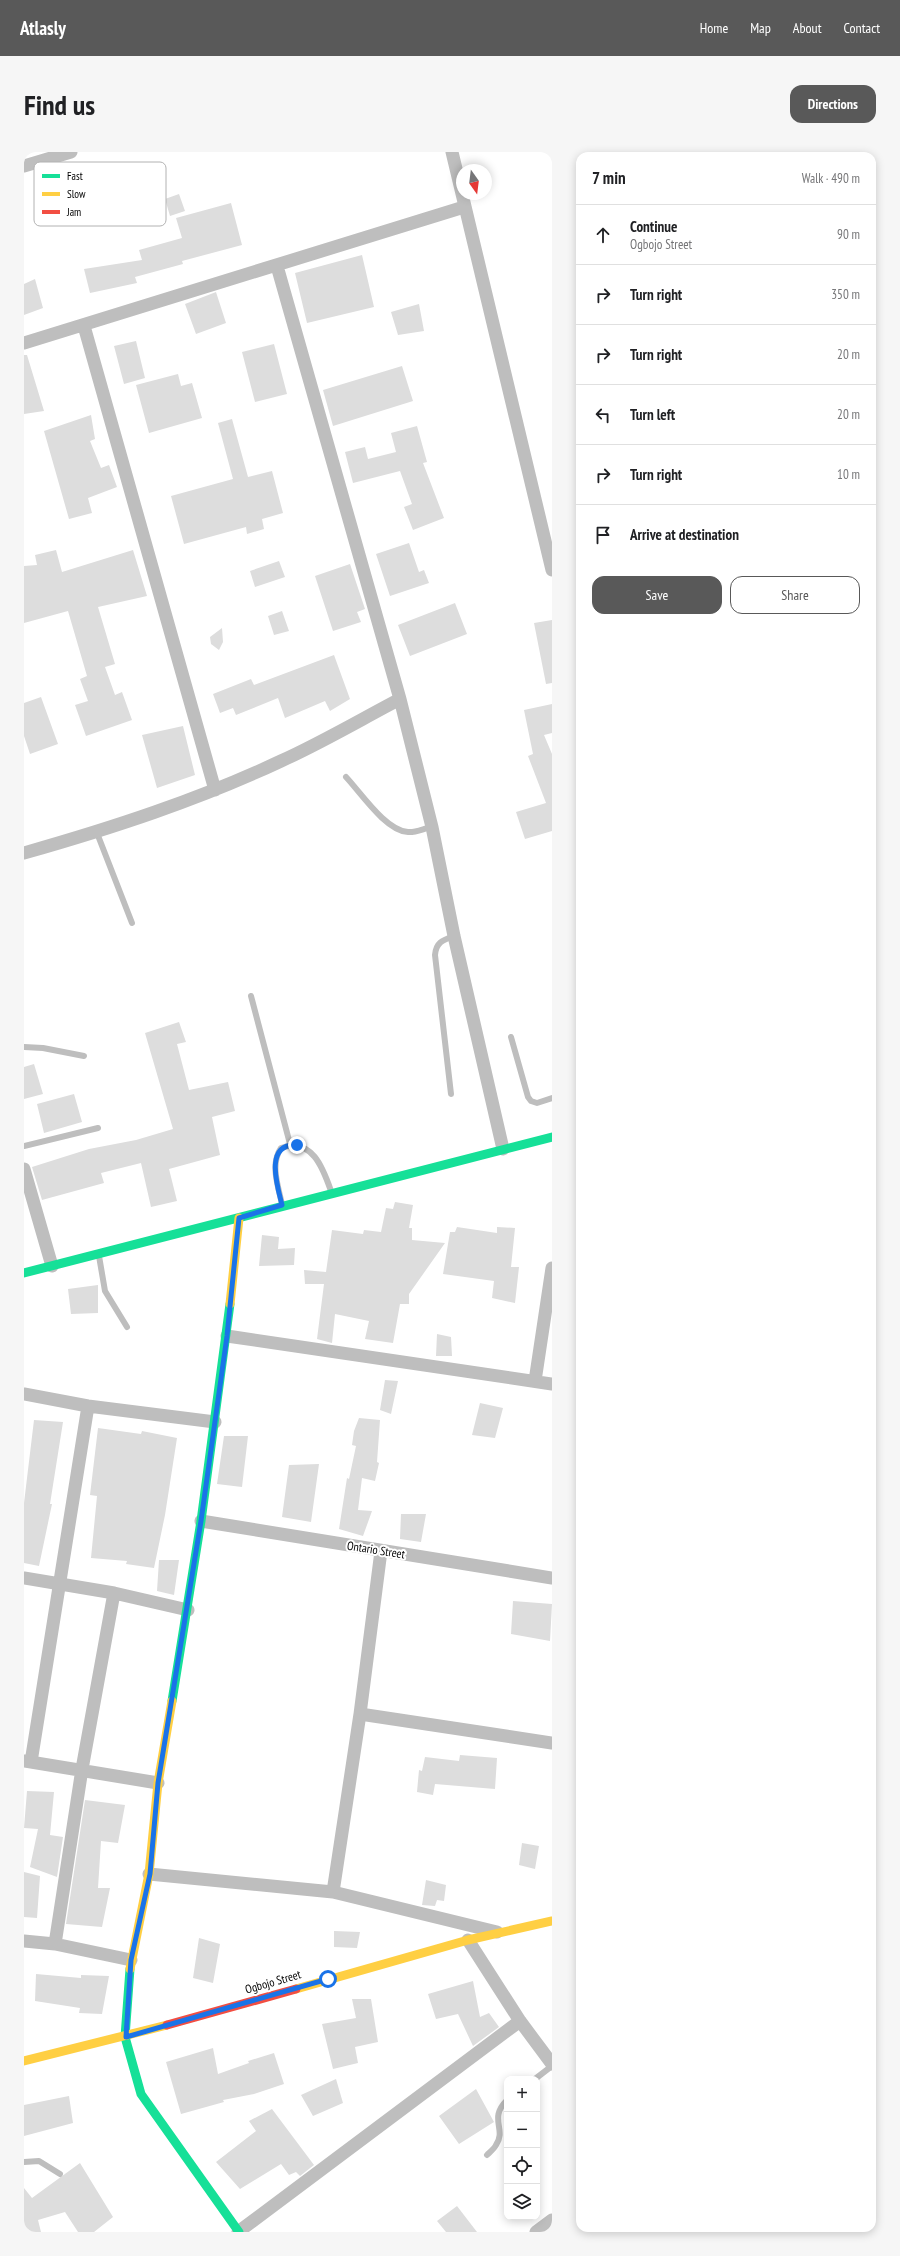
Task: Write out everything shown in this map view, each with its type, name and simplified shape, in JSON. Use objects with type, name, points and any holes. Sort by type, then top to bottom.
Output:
[{"type":"street","points":[[37,162],[71,152]]},
{"type":"street","points":[[452,152],[552,570]]},
{"type":"street","points":[[24,166],[34,163]]},
{"type":"street","points":[[24,344],[464,207]]},
{"type":"street","points":[[277,266],[400,699],[432,827],[454,936],[503,1149]]},
{"type":"street","points":[[84,326],[215,790]]},
{"type":"street","points":[[24,853],[97,833],[215,790],[282,761],[400,699]]},
{"type":"street","points":[[24,1273],[239,1218],[331,1191],[552,1137]]},
{"type":"street","points":[[24,1169],[52,1266]]},
{"type":"street","points":[[239,1218],[227,1336],[201,1521],[188,1610],[158,1783],[150,1874],[131,1960],[126,2037],[141,2094],[238,2232],[520,2021]]},
{"type":"street","points":[[535,1381],[552,1268]]},
{"type":"street","points":[[227,1336],[552,1384]]},
{"type":"street","points":[[24,1394],[88,1406],[215,1422]]},
{"type":"street","points":[[88,1406],[61,1584],[26,1761],[82,1769],[158,1783]]},
{"type":"street","name":"Ontario Street","points":[[201,1521],[552,1578]]},
{"type":"street","points":[[333,1892],[360,1714],[381,1551]]},
{"type":"street","points":[[24,1578],[114,1593],[188,1610]]},
{"type":"street","points":[[55,1944],[82,1769],[114,1593]]},
{"type":"street","points":[[360,1714],[552,1743]]},
{"type":"street","points":[[150,1874],[333,1892],[504,1934]]},
{"type":"street","name":"Ogbojo Street","points":[[24,2061],[126,2037],[468,1940],[504,1934],[552,1921]]},
{"type":"street","points":[[468,1940],[520,2021],[552,2065]]},
{"type":"street","points":[[24,1941],[55,1944],[131,1960]]},
{"type":"street","points":[[536,2232],[552,2220]]},
{"type":"lane","points":[[346,777],[385,821],[394,827],[408,832],[432,827]]},
{"type":"lane","points":[[97,833],[132,923]]},
{"type":"lane","points":[[451,1094],[435,955],[436,946],[441,941],[454,936]]},
{"type":"lane","points":[[251,996],[290,1144]]},
{"type":"lane","points":[[512,1037],[528,1096],[531,1101],[537,1103],[552,1098]]},
{"type":"lane","points":[[24,1047],[43,1048],[84,1056]]},
{"type":"lane","points":[[24,1146],[98,1128]]},
{"type":"lane","points":[[282,1205],[277,1183],[276,1163],[281,1148],[290,1144],[297,1145],[308,1151],[317,1159],[325,1173],[331,1191]]},
{"type":"lane","points":[[99,1254],[105,1292],[127,1327]]},
{"type":"lane","points":[[539,2076],[552,2065]]},
{"type":"lane","points":[[487,2155],[496,2145],[499,2129],[497,2117],[499,2108],[504,2103]]},
{"type":"lane","points":[[24,2162],[40,2161],[60,2174]]},
{"type":"building","points":[[179,194],[185,211],[170,216],[166,199]]},
{"type":"building","points":[[231,203],[242,245],[182,261],[183,264],[135,277],[137,283],[90,293],[84,269],[142,260],[139,250],[182,238],[176,218]]},
{"type":"building","points":[[362,255],[374,307],[307,323],[295,273]]},
{"type":"building","points":[[35,279],[43,308],[24,315],[24,284]]},
{"type":"building","points":[[216,292],[226,323],[196,334],[185,304]]},
{"type":"building","points":[[419,304],[424,331],[398,335],[391,312]]},
{"type":"building","points":[[136,341],[145,378],[124,384],[114,346]]},
{"type":"building","points":[[274,344],[287,394],[255,402],[242,352]]},
{"type":"building","points":[[24,355],[27,355],[44,411],[24,414]]},
{"type":"building","points":[[402,366],[413,401],[333,426],[323,390]]},
{"type":"building","points":[[178,374],[181,386],[192,383],[202,418],[149,433],[136,385]]},
{"type":"building","points":[[91,415],[95,439],[90,441],[101,468],[109,465],[117,487],[88,498],[92,513],[69,519],[44,431]]},
{"type":"building","points":[[232,419],[248,477],[272,471],[283,513],[262,519],[264,529],[247,534],[246,527],[184,544],[171,496],[233,479],[218,423]]},
{"type":"building","points":[[417,426],[427,462],[423,463],[444,518],[413,530],[404,507],[412,504],[400,471],[353,483],[345,452],[365,447],[368,459],[396,452],[391,433]]},
{"type":"building","points":[[409,543],[419,572],[424,570],[429,583],[390,596],[376,554]]},
{"type":"building","points":[[56,550],[62,572],[133,550],[147,596],[98,607],[115,664],[105,667],[115,695],[122,692],[132,720],[86,736],[75,705],[88,701],[80,679],[87,676],[68,611],[24,623],[24,566],[37,565],[35,555]]},
{"type":"building","points":[[279,561],[285,577],[255,587],[250,571]]},
{"type":"building","points":[[350,564],[365,609],[357,612],[361,622],[333,631],[315,576]]},
{"type":"building","points":[[455,603],[467,634],[410,656],[398,625]]},
{"type":"building","points":[[282,611],[289,631],[274,635],[268,616]]},
{"type":"building","points":[[552,620],[552,683],[546,684],[534,623]]},
{"type":"building","points":[[222,628],[223,642],[219,650],[211,644],[210,637]]},
{"type":"building","points":[[334,655],[350,699],[330,711],[325,701],[285,718],[278,698],[236,715],[233,708],[220,713],[213,694],[251,679],[254,685]]},
{"type":"building","points":[[41,697],[58,744],[30,754],[24,736],[24,703]]},
{"type":"building","points":[[552,704],[552,733],[544,735],[552,754],[552,831],[525,839],[516,812],[546,803],[528,756],[533,754],[524,710]]},
{"type":"building","points":[[183,726],[195,775],[157,788],[142,735]]},
{"type":"building","points":[[179,1022],[186,1042],[177,1044],[189,1090],[228,1082],[235,1111],[212,1117],[220,1155],[169,1169],[177,1201],[151,1207],[141,1163],[101,1173],[104,1183],[42,1200],[32,1167],[89,1149],[136,1140],[173,1129],[145,1033]]},
{"type":"building","points":[[34,1064],[43,1094],[24,1099],[24,1067]]},
{"type":"building","points":[[74,1094],[82,1122],[44,1133],[37,1104]]},
{"type":"building","points":[[395,1202],[413,1205],[409,1228],[412,1228],[412,1240],[445,1243],[409,1294],[409,1304],[400,1304],[393,1343],[365,1339],[369,1321],[335,1314],[332,1343],[317,1339],[324,1284],[305,1284],[304,1270],[326,1272],[332,1230],[363,1234],[364,1230],[381,1232],[386,1208],[393,1209]]},
{"type":"building","points":[[457,1227],[497,1233],[497,1227],[515,1228],[511,1267],[519,1267],[515,1303],[492,1298],[494,1281],[443,1274],[450,1232],[455,1232]]},
{"type":"building","points":[[262,1235],[279,1237],[278,1249],[295,1248],[294,1265],[259,1266]]},
{"type":"building","points":[[98,1285],[98,1313],[71,1314],[68,1289]]},
{"type":"building","points":[[437,1334],[451,1337],[452,1356],[436,1356]]},
{"type":"building","points":[[385,1380],[398,1381],[391,1414],[380,1410]]},
{"type":"building","points":[[480,1403],[503,1408],[495,1438],[472,1435]]},
{"type":"building","points":[[359,1418],[380,1420],[377,1462],[379,1463],[375,1481],[362,1478],[358,1510],[372,1511],[363,1536],[339,1529],[347,1478],[349,1479],[356,1446],[352,1445],[354,1431]]},
{"type":"building","points":[[34,1420],[63,1422],[50,1504],[52,1504],[39,1566],[24,1563],[24,1503]]},
{"type":"building","points":[[98,1428],[141,1434],[142,1431],[177,1438],[165,1515],[154,1568],[126,1564],[127,1561],[91,1558],[97,1496],[90,1495]]},
{"type":"building","points":[[224,1436],[248,1436],[242,1487],[217,1484]]},
{"type":"building","points":[[319,1464],[311,1522],[282,1517],[289,1465]]},
{"type":"building","points":[[401,1514],[426,1514],[421,1542],[400,1539]]},
{"type":"building","points":[[159,1560],[179,1560],[174,1595],[157,1591]]},
{"type":"building","points":[[513,1601],[552,1604],[550,1641],[511,1634]]},
{"type":"building","points":[[460,1755],[497,1758],[495,1789],[435,1784],[433,1795],[417,1792],[419,1770],[422,1771],[425,1757],[459,1761]]},
{"type":"building","points":[[27,1791],[54,1792],[50,1835],[63,1837],[57,1877],[30,1867],[38,1829],[24,1828]]},
{"type":"building","points":[[85,1800],[125,1805],[118,1843],[101,1841],[98,1888],[110,1888],[102,1927],[66,1924]]},
{"type":"building","points":[[522,1843],[539,1846],[535,1869],[519,1865]]},
{"type":"building","points":[[24,1872],[40,1876],[37,1918],[24,1917]]},
{"type":"building","points":[[426,1880],[446,1885],[444,1901],[437,1900],[435,1906],[422,1905]]},
{"type":"building","points":[[334,1931],[360,1932],[357,1948],[334,1947]]},
{"type":"building","points":[[199,1938],[220,1944],[213,1983],[193,1978]]},
{"type":"building","points":[[36,1974],[81,1978],[81,1975],[109,1976],[102,2014],[79,2013],[80,2008],[35,2001]]},
{"type":"building","points":[[473,1981],[480,2017],[489,2013],[499,2027],[473,2046],[458,2014],[436,2019],[428,1994]]},
{"type":"building","points":[[352,1999],[371,1999],[378,2042],[355,2047],[358,2063],[333,2069],[322,2024],[356,2018]]},
{"type":"building","points":[[213,2048],[218,2074],[249,2063],[248,2061],[274,2053],[284,2084],[254,2094],[223,2100],[224,2102],[181,2114],[166,2062]]},
{"type":"building","points":[[336,2079],[343,2103],[313,2116],[301,2095]]},
{"type":"building","points":[[476,2089],[494,2122],[459,2144],[439,2116]]},
{"type":"building","points":[[69,2096],[73,2123],[24,2136],[24,2105]]},
{"type":"building","points":[[272,2109],[314,2165],[300,2176],[296,2172],[289,2175],[281,2164],[240,2189],[216,2162],[256,2131],[249,2121]]},
{"type":"building","points":[[80,2163],[113,2217],[94,2232],[78,2232],[65,2212],[38,2220],[41,2232],[24,2232],[24,2188],[32,2198]]},
{"type":"building","points":[[457,2206],[477,2232],[446,2232],[437,2221]]},
{"type":"traffic: fast","points":[[24,1273],[552,1137]]},
{"type":"traffic: fast","points":[[172,1701],[201,1521],[230,1304]]},
{"type":"traffic: fast","points":[[130,1969],[125,2037],[141,2094],[239,2232]]},
{"type":"traffic: slow","points":[[230,1304],[239,1218]]},
{"type":"traffic: slow","points":[[130,1969],[149,1874],[158,1783],[172,1701]]},
{"type":"traffic: slow","points":[[296,1989],[468,1940],[552,1921]]},
{"type":"traffic: slow","points":[[24,2061],[167,2025]]},
{"type":"traffic: jam","points":[[167,2025],[296,1989]]},
{"type":"route","points":[[297,1145],[290,1144],[281,1148],[278,1153],[276,1163],[277,1183],[282,1205],[239,1218],[227,1336],[201,1521],[188,1610],[158,1783],[150,1874],[131,1960],[127,2003],[126,2037],[328,1979]]}]
